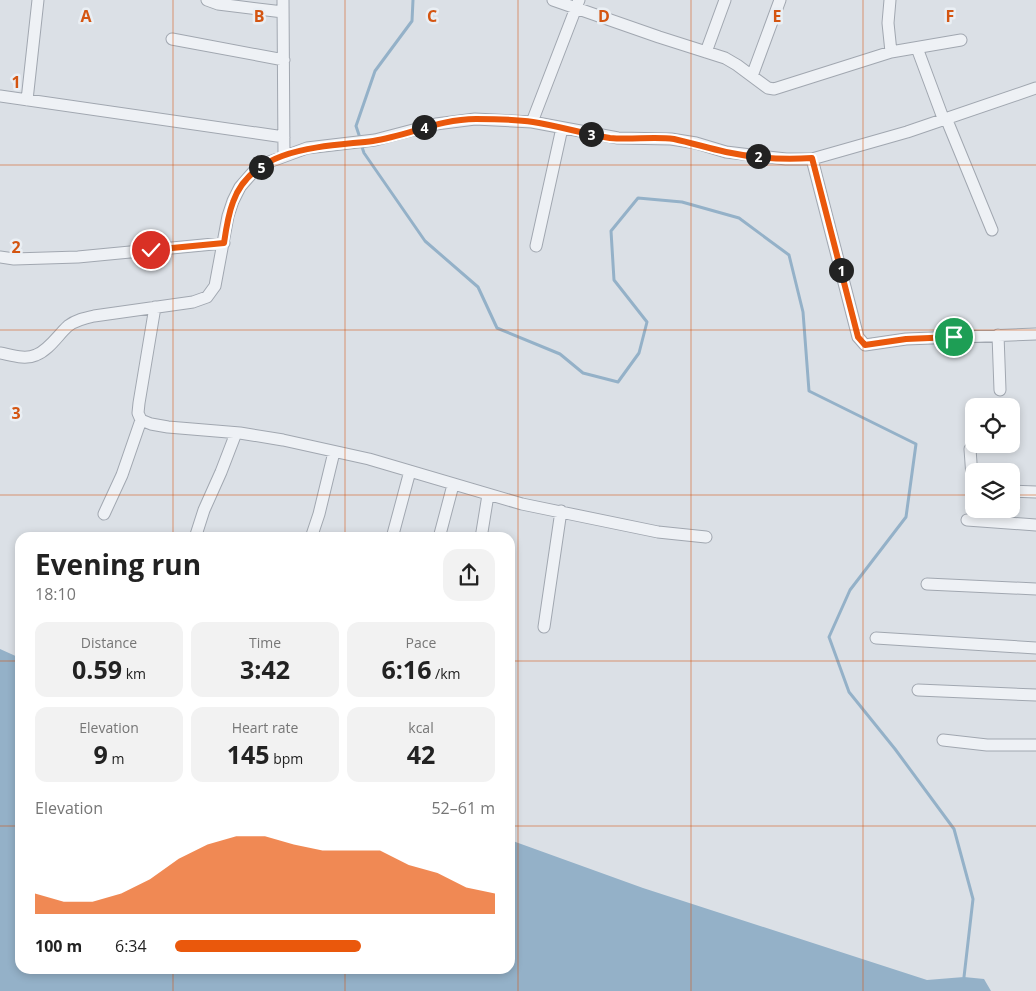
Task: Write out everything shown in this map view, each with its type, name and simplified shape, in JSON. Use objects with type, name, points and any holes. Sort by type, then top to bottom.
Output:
[{"type":"street","points":[[26,100],[38,0]]},
{"type":"street","points":[[206,0],[218,4],[283,6],[284,156]]},
{"type":"street","points":[[552,0],[577,4],[659,37],[725,58],[752,76],[763,86],[774,89],[890,52],[961,40]]},
{"type":"street","points":[[706,52],[725,0]]},
{"type":"street","points":[[752,76],[780,0]]},
{"type":"street","points":[[890,0],[888,23],[890,52]]},
{"type":"street","points":[[532,122],[577,4]]},
{"type":"street","points":[[172,39],[284,60]]},
{"type":"street","points":[[917,48],[943,118],[946,118],[992,230]]},
{"type":"street","points":[[0,353],[24,357],[35,356],[70,325],[81,319],[193,302],[207,297],[216,286],[228,216],[240,187],[254,172],[269,162],[307,148],[375,140],[436,124],[475,119],[532,122],[618,138],[671,139],[696,143],[726,152],[786,160],[812,158],[907,132],[1035,91]]},
{"type":"street","points":[[0,96],[284,137]]},
{"type":"street","points":[[536,246],[562,128]]},
{"type":"street","points":[[812,158],[858,337],[865,345],[906,339],[1036,334]]},
{"type":"street","points":[[0,256],[14,259],[78,257],[224,243]]},
{"type":"street","points":[[104,514],[122,475],[141,420],[138,413],[139,403],[155,307]]},
{"type":"street","points":[[998,335],[1000,390]]},
{"type":"street","points":[[141,420],[168,427],[236,433],[283,440],[369,460],[522,504],[658,532],[706,537]]},
{"type":"street","points":[[197,532],[236,433]]},
{"type":"street","points":[[313,532],[334,452]]},
{"type":"street","points":[[394,532],[410,472]]},
{"type":"street","points":[[441,532],[453,485]]},
{"type":"street","points":[[1020,491],[1036,492]]},
{"type":"street","points":[[482,532],[488,495]]},
{"type":"street","points":[[544,628],[561,511]]},
{"type":"street","points":[[967,520],[1036,525]]},
{"type":"street","points":[[927,584],[1036,589]]},
{"type":"street","points":[[876,638],[1036,648]]},
{"type":"street","points":[[918,690],[1036,695]]},
{"type":"street","points":[[942,740],[987,745],[1036,745]]},
{"type":"water","points":[[0,649],[15,656],[15,974],[515,974],[515,842],[643,888],[927,980],[964,977],[984,979],[991,991],[0,991]]},
{"type":"waterway","points":[[360,138],[356,126],[375,71],[412,21],[413,0]]},
{"type":"waterway","points":[[361,144],[364,153],[425,241],[478,287],[497,328],[560,354],[583,373],[618,382],[639,353],[647,322],[614,280],[611,231],[638,198],[682,202],[739,218],[789,255],[803,312],[809,391],[916,444],[906,517],[850,590],[829,637],[849,692],[895,749],[954,829],[973,899],[964,977]]},
{"type":"route","points":[[151,250],[224,243],[228,216],[240,187],[254,172],[269,162],[307,148],[375,140],[456,120],[532,122],[600,136],[671,139],[696,143],[726,152],[786,160],[812,158],[858,337],[865,345],[906,339],[954,337]]}]
